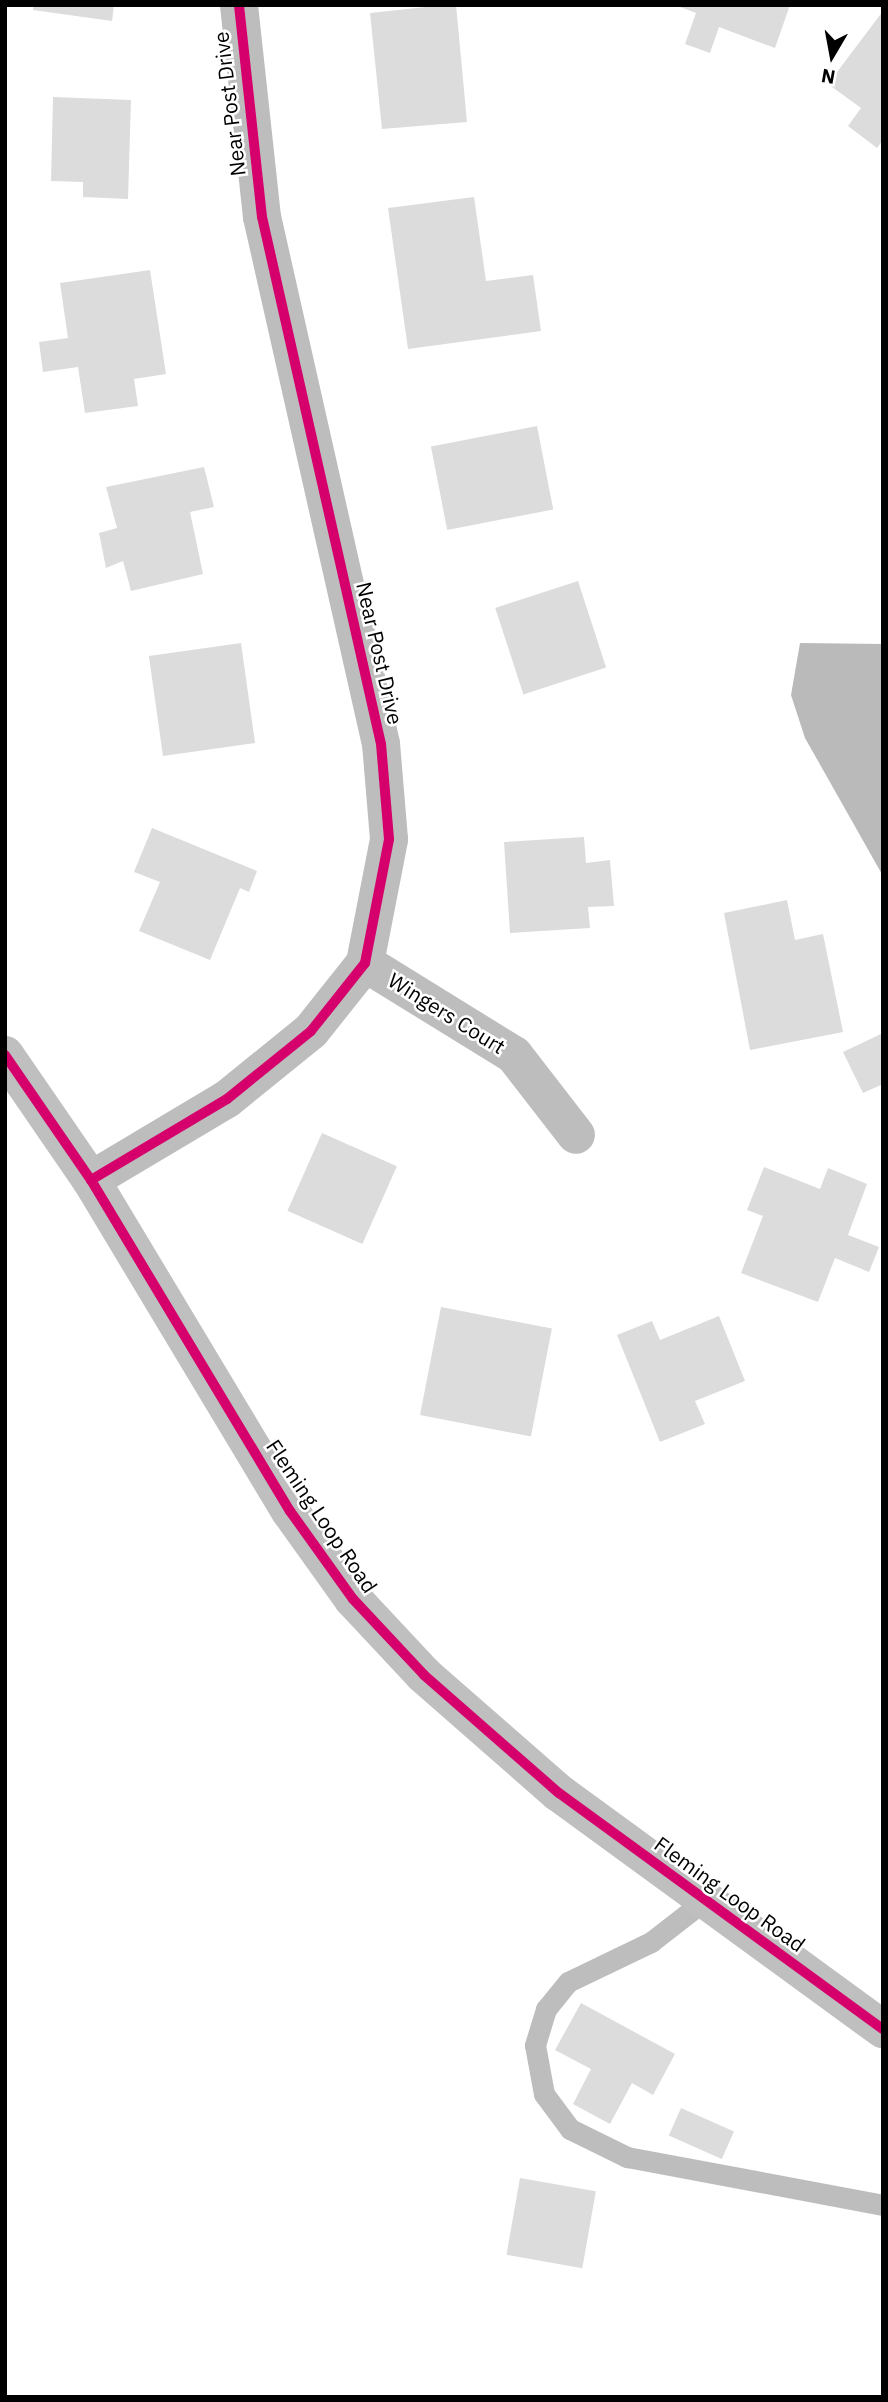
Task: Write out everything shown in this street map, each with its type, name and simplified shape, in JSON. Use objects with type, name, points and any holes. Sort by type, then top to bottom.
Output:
[{"type":"street","name":"Near Post Drive","points":[[91,1180],[227,1099],[311,1031],[365,962],[389,838],[381,744],[262,217],[239,5]]},
{"type":"street","name":"Wingers Court","points":[[365,962],[514,1055],[576,1135]]},
{"type":"street","name":"Fleming Loop Road","points":[[5,1055],[91,1180],[290,1511],[352,1599],[424,1675],[559,1793],[883,2029]]},
{"type":"lane","points":[[705,1900],[651,1942],[569,1982],[546,2009],[535,2045],[544,2094],[570,2129],[627,2157],[883,2205]]},
{"type":"shaded area","points":[[800,643],[883,644],[883,876],[805,738],[791,695]]},
{"type":"building","points":[[34,5],[114,5],[112,21],[33,10]]},
{"type":"building","points":[[456,5],[467,122],[382,129],[370,13]]},
{"type":"building","points":[[675,5],[790,5],[775,48],[719,27],[710,53],[685,44],[696,13]]},
{"type":"building","points":[[883,11],[883,140],[877,148],[848,126],[861,108],[828,84]]},
{"type":"building","points":[[53,97],[131,100],[128,199],[83,197],[83,182],[51,181]]},
{"type":"building","points":[[474,197],[486,281],[533,275],[541,331],[408,349],[388,208]]},
{"type":"building","points":[[150,270],[166,374],[134,379],[138,406],[85,413],[78,367],[43,372],[39,342],[68,338],[60,283]]},
{"type":"building","points":[[537,426],[553,509],[447,530],[431,447]]},
{"type":"building","points":[[204,467],[214,507],[190,512],[203,574],[131,591],[123,561],[106,568],[99,533],[117,528],[106,487]]},
{"type":"building","points":[[578,581],[606,668],[523,694],[495,608]]},
{"type":"building","points":[[241,643],[255,743],[163,756],[149,656]]},
{"type":"building","points":[[152,828],[257,871],[249,892],[240,888],[210,960],[139,931],[160,882],[134,872]]},
{"type":"building","points":[[584,837],[586,863],[610,860],[614,906],[588,907],[590,928],[510,933],[504,842]]},
{"type":"building","points":[[787,900],[795,940],[823,934],[843,1032],[750,1050],[724,913]]},
{"type":"building","points":[[883,1033],[883,1084],[863,1093],[843,1052]]},
{"type":"building","points":[[322,1133],[397,1166],[362,1244],[287,1211]]},
{"type":"building","points":[[764,1167],[820,1189],[828,1168],[867,1184],[848,1235],[879,1247],[869,1272],[835,1258],[818,1302],[741,1273],[763,1216],[747,1210]]},
{"type":"building","points":[[441,1307],[552,1329],[531,1437],[420,1415]]},
{"type":"building","points":[[719,1316],[745,1381],[695,1401],[705,1424],[660,1442],[617,1335],[652,1321],[660,1340]]},
{"type":"building","points":[[581,2003],[675,2054],[653,2095],[632,2083],[610,2124],[573,2104],[591,2069],[555,2050]]},
{"type":"building","points":[[681,2108],[734,2132],[722,2159],[669,2135]]},
{"type":"building","points":[[520,2178],[596,2191],[582,2268],[506,2255]]},
{"type":"cycle path","points":[[91,1180],[227,1099],[311,1031],[365,963],[389,839],[381,744],[262,217],[239,5]]},
{"type":"cycle path","points":[[5,1055],[91,1180],[290,1511],[353,1599],[424,1675],[559,1793],[883,2029]]}]
